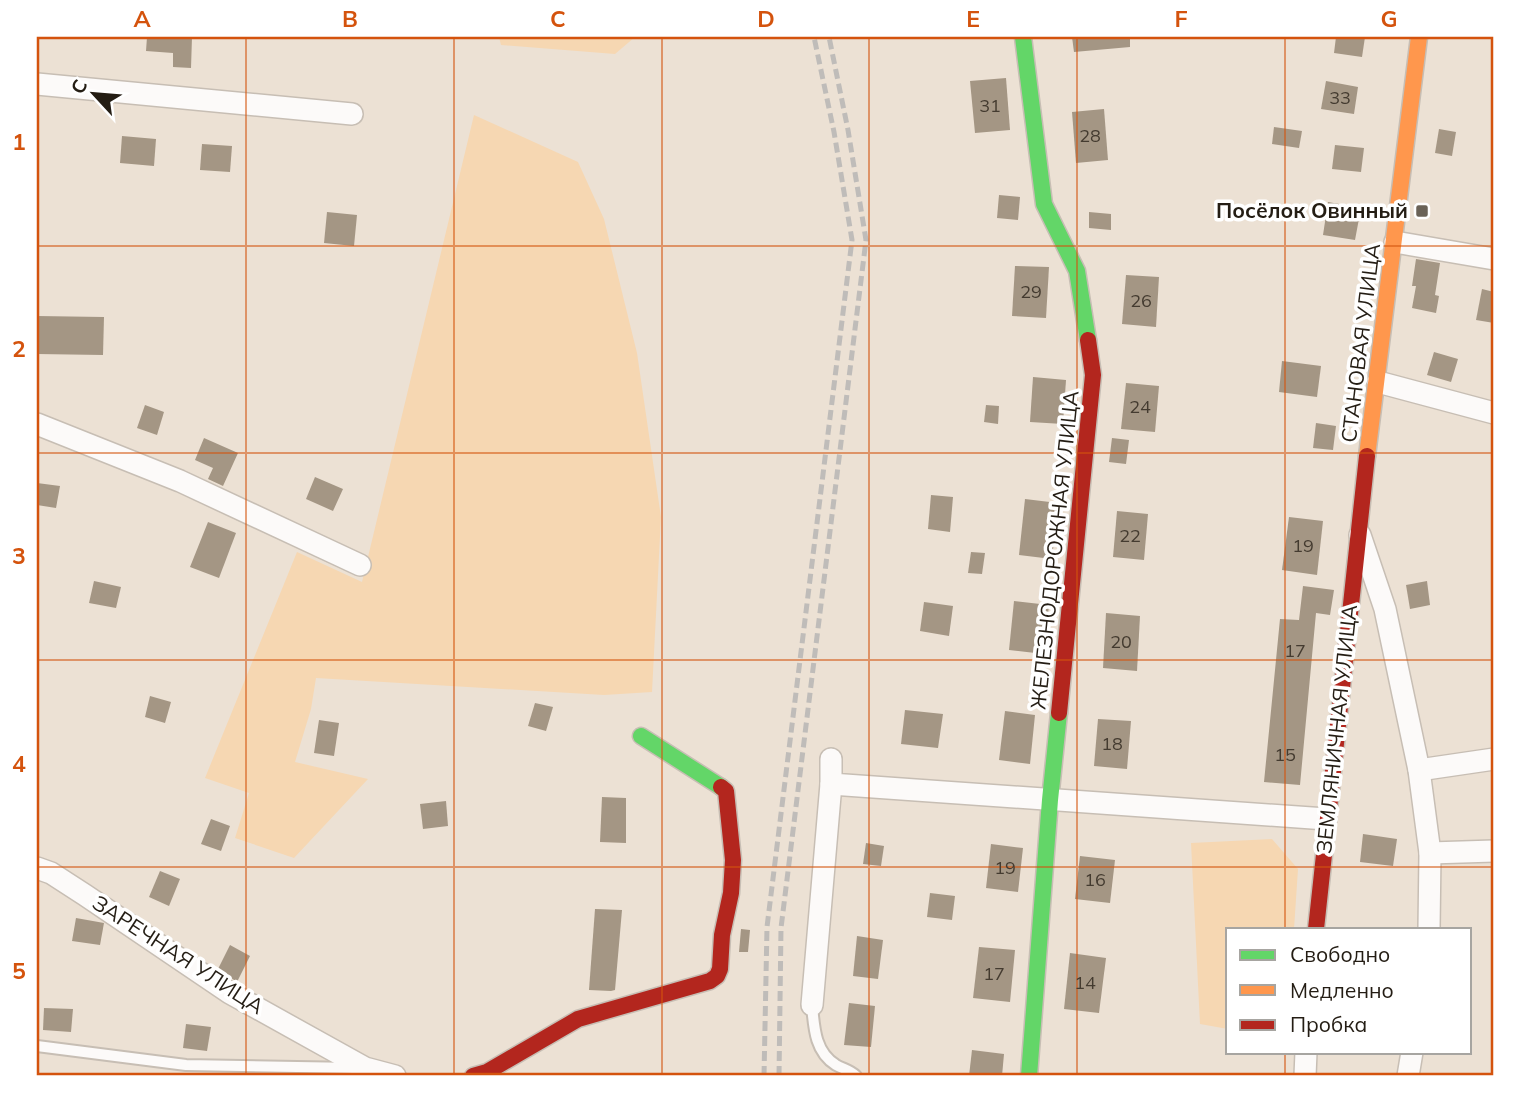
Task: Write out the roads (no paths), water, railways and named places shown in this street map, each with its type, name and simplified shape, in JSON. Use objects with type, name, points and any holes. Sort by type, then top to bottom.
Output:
[{"type":"street","name":"ЖЕЛЕЗНОДОРОЖНАЯ УЛИЦА","points":[[1023,37],[1044,204],[1077,271],[1093,375],[1082,513],[1050,800],[1029,1076]]},
{"type":"street","name":"СТАНОВАЯ УЛИЦА","points":[[1358,529],[1419,37]]},
{"type":"street","points":[[37,84],[352,114]]},
{"type":"street","points":[[1395,242],[1494,259]]},
{"type":"street","points":[[1378,382],[1494,413]]},
{"type":"street","points":[[37,424],[180,481],[360,565]]},
{"type":"street","points":[[1358,529],[1385,608],[1419,770],[1430,853],[1429,928]]},
{"type":"street","name":"ЗЕМЛЯНИЧНАЯ УЛИЦА","points":[[1317,928],[1326,819],[1358,529]]},
{"type":"street","points":[[473,1076],[487,1072],[578,1018],[710,981],[717,976],[731,894],[733,860],[726,791],[641,736]]},
{"type":"street","points":[[812,1005],[831,759]]},
{"type":"street","points":[[1419,770],[1494,759]]},
{"type":"street","points":[[831,784],[1326,819]]},
{"type":"street","points":[[1430,853],[1494,851]]},
{"type":"street","name":"ЗАРЕЧНАЯ УЛИЦА","points":[[37,868],[77,890],[230,993],[365,1068],[396,1076]]},
{"type":"street","points":[[1306,1054],[1306,1076]]},
{"type":"street","points":[[1408,1076],[1412,1054]]},
{"type":"lane","points":[[812,1005],[812,1028],[823,1053],[835,1065],[856,1076]]},
{"type":"lane","points":[[37,1046],[186,1065],[365,1068]]},
{"type":"railway","points":[[764,1076],[767,927],[852,240],[834,132],[814,37]]},
{"type":"railway","points":[[779,1076],[781,928],[866,240],[829,37]]},
{"type":"place","name":"Посёлок Овинный","points":[[1422,211]]}]
